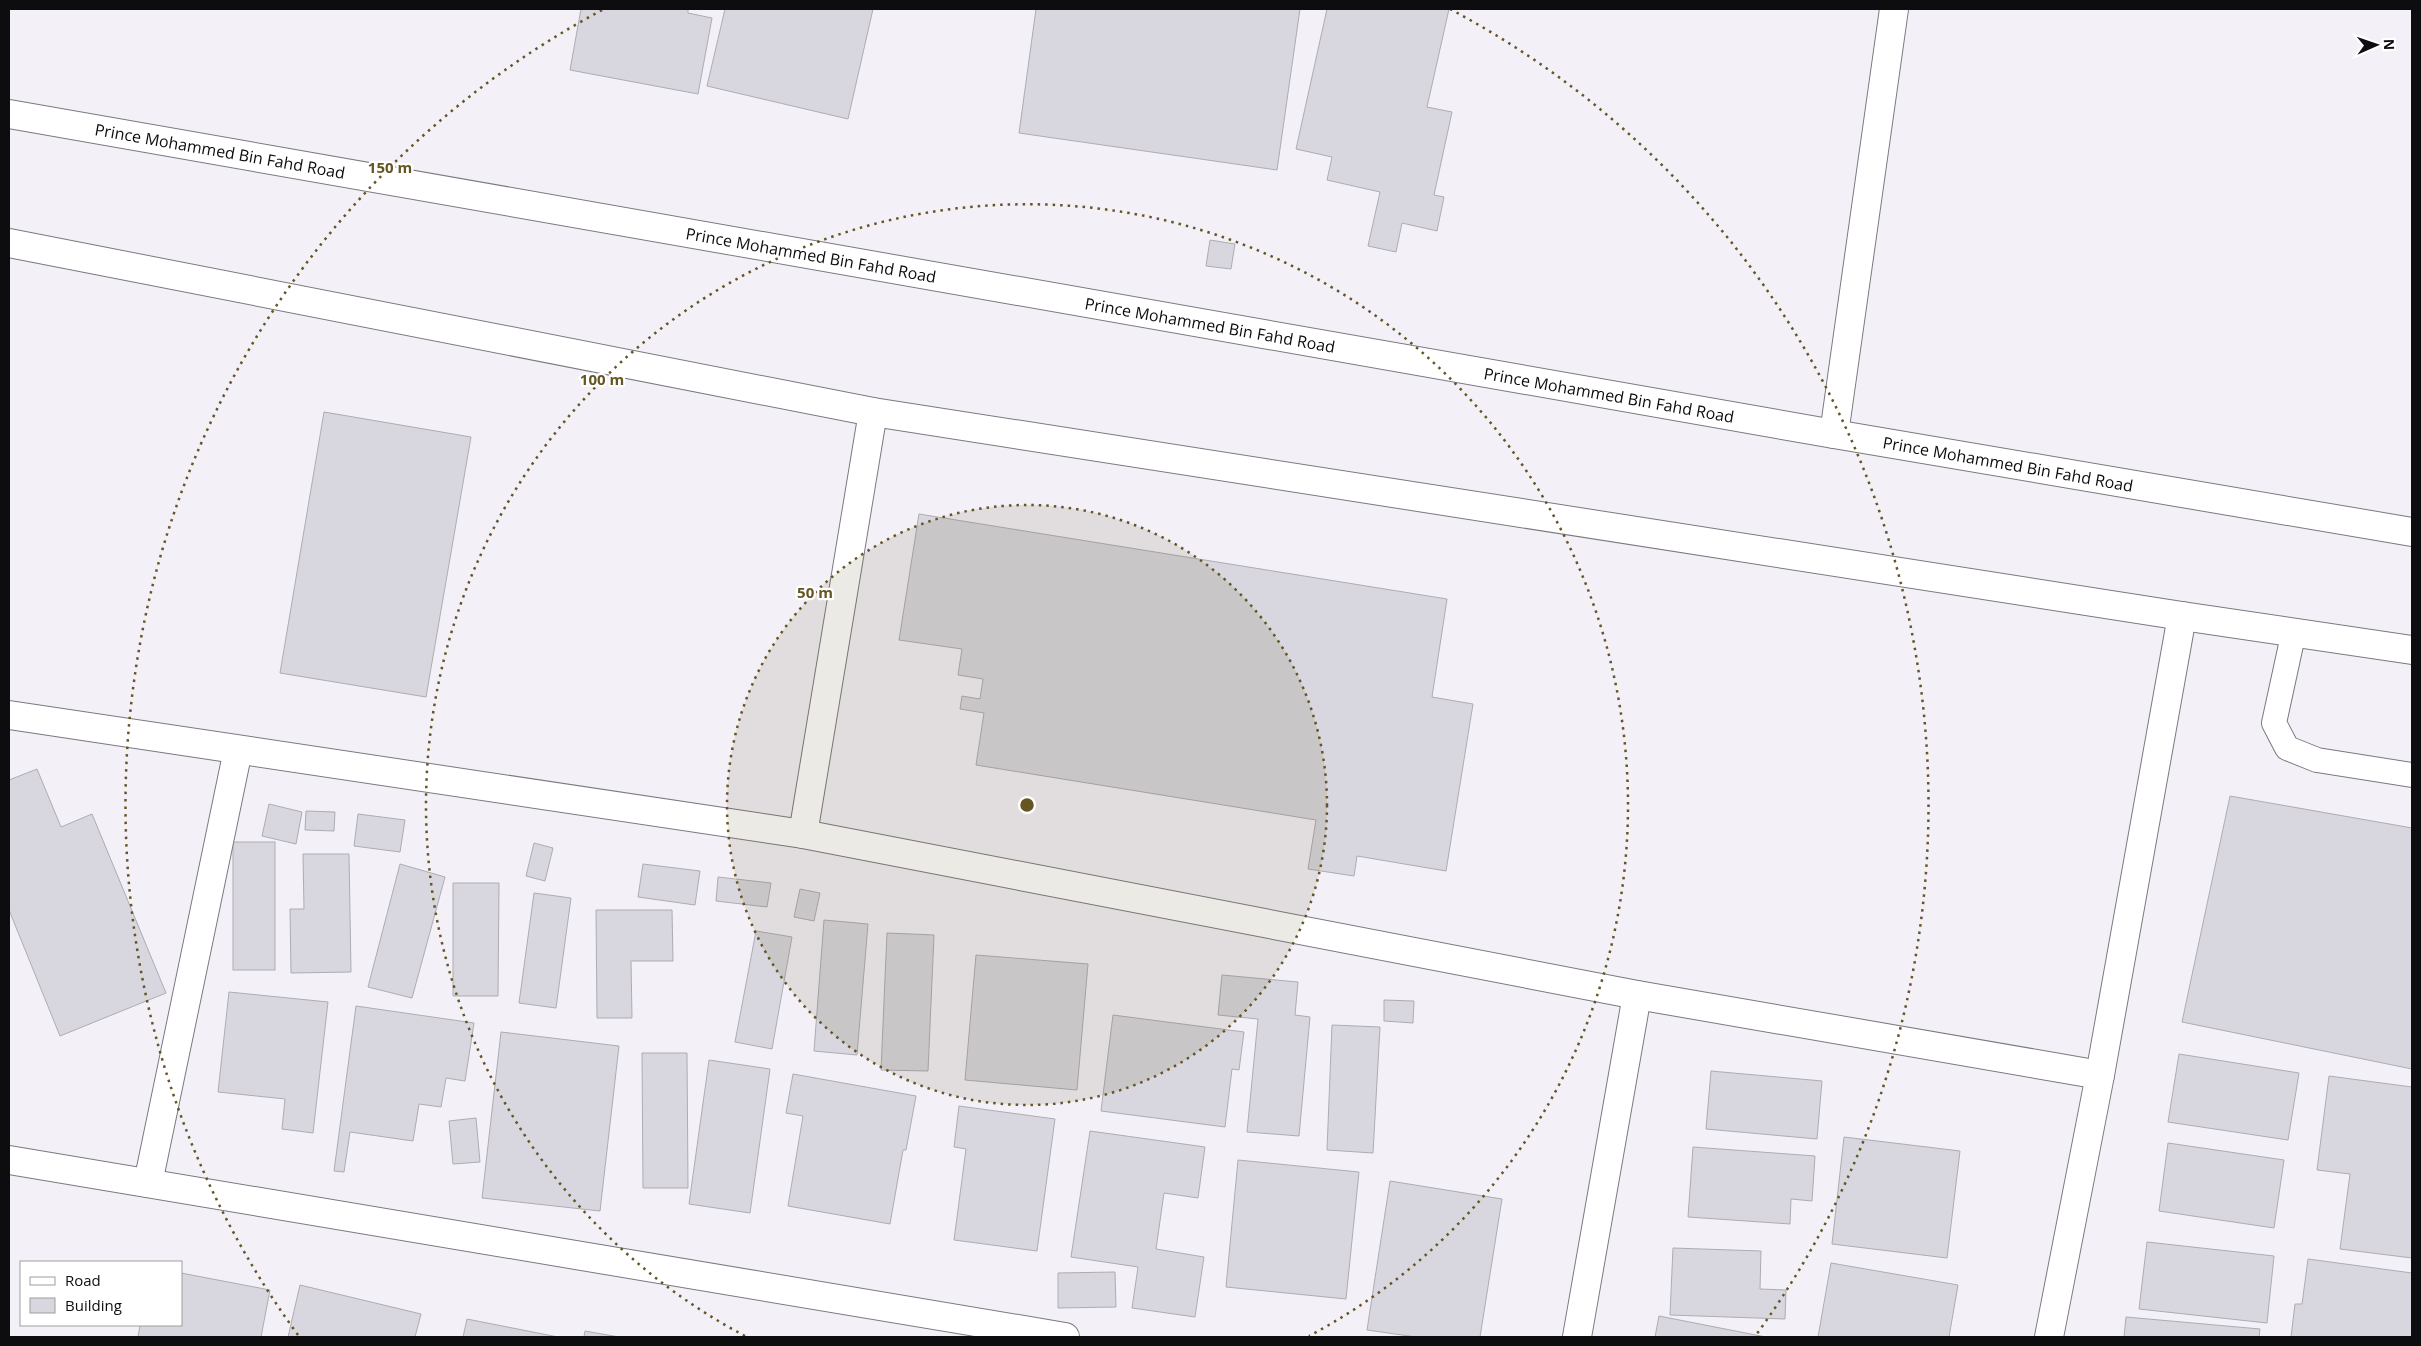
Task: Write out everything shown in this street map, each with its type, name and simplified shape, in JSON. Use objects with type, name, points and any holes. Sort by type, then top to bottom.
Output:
[{"type":"street","points":[[1834,434],[1894,9]]},
{"type":"street","name":"Prince Mohammed Bin Fahd Road","points":[[9,114],[1834,434],[2412,532]]},
{"type":"street","points":[[9,243],[873,412],[2182,616],[2294,631],[2412,650]]},
{"type":"street","points":[[803,834],[873,412]]},
{"type":"street","points":[[2050,1337],[2100,1075],[2182,616]]},
{"type":"street","points":[[9,716],[803,834],[1637,994],[2100,1075]]},
{"type":"street","points":[[148,1183],[238,750]]},
{"type":"street","points":[[1577,1337],[1637,994]]},
{"type":"street","points":[[9,1160],[1066,1337]]},
{"type":"lane","points":[[2294,631],[2274,723],[2287,748],[2317,760],[2412,775]]},
{"type":"building","points":[[581,9],[688,9],[688,13],[712,18],[698,94],[570,70]]},
{"type":"building","points":[[725,9],[873,9],[848,119],[707,86]]},
{"type":"building","points":[[1036,9],[1300,9],[1277,170],[1019,133]]},
{"type":"building","points":[[1327,9],[1449,9],[1427,107],[1452,112],[1434,195],[1444,197],[1437,231],[1402,223],[1396,252],[1368,246],[1380,192],[1327,180],[1332,157],[1296,149]]},
{"type":"building","points":[[1210,240],[1235,244],[1231,269],[1206,266]]},
{"type":"building","points":[[324,412],[471,437],[426,697],[280,673]]},
{"type":"building","points":[[919,514],[1447,599],[1432,697],[1473,704],[1446,871],[1357,856],[1354,876],[1308,869],[1316,820],[976,765],[984,713],[960,709],[962,696],[980,699],[983,679],[958,675],[962,649],[899,640]]},
{"type":"building","points":[[37,769],[61,827],[92,814],[166,993],[60,1036],[9,910],[9,780]]},
{"type":"building","points":[[2230,796],[2412,828],[2412,1069],[2182,1022]]},
{"type":"building","points":[[269,804],[302,812],[296,844],[262,836]]},
{"type":"building","points":[[306,811],[335,812],[334,831],[305,830]]},
{"type":"building","points":[[358,814],[405,820],[400,852],[354,846]]},
{"type":"building","points":[[233,842],[275,842],[275,970],[233,970]]},
{"type":"building","points":[[534,843],[553,848],[545,881],[526,876]]},
{"type":"building","points":[[303,854],[349,854],[351,972],[291,973],[290,909],[304,909]]},
{"type":"building","points":[[400,864],[445,877],[412,998],[368,987]]},
{"type":"building","points":[[643,864],[700,871],[695,905],[638,897]]},
{"type":"building","points":[[718,877],[771,883],[767,907],[716,901]]},
{"type":"building","points":[[453,883],[499,883],[498,996],[453,996]]},
{"type":"building","points":[[800,889],[820,893],[814,921],[794,917]]},
{"type":"building","points":[[534,893],[571,898],[556,1008],[519,1003]]},
{"type":"building","points":[[596,910],[672,910],[673,961],[631,961],[632,1018],[597,1018]]},
{"type":"building","points":[[824,920],[868,924],[857,1055],[814,1051]]},
{"type":"building","points":[[756,931],[792,937],[772,1049],[735,1042]]},
{"type":"building","points":[[887,933],[934,935],[928,1071],[881,1070]]},
{"type":"building","points":[[976,955],[1088,964],[1077,1090],[965,1080]]},
{"type":"building","points":[[1222,975],[1298,982],[1295,1015],[1310,1017],[1299,1136],[1247,1132],[1258,1019],[1218,1015]]},
{"type":"building","points":[[229,992],[328,1002],[313,1133],[282,1129],[285,1099],[218,1092]]},
{"type":"building","points":[[1384,1000],[1414,1001],[1413,1023],[1384,1021]]},
{"type":"building","points":[[356,1006],[474,1023],[465,1081],[446,1078],[441,1107],[419,1104],[413,1141],[350,1132],[344,1172],[334,1171]]},
{"type":"building","points":[[1113,1015],[1244,1032],[1239,1070],[1232,1069],[1225,1127],[1101,1111]]},
{"type":"building","points":[[1332,1025],[1380,1027],[1373,1153],[1327,1150]]},
{"type":"building","points":[[501,1032],[619,1046],[600,1211],[482,1198]]},
{"type":"building","points":[[642,1053],[687,1053],[688,1188],[643,1188]]},
{"type":"building","points":[[2179,1054],[2299,1073],[2288,1140],[2168,1122]]},
{"type":"building","points":[[709,1060],[770,1069],[750,1213],[689,1204]]},
{"type":"building","points":[[1711,1071],[1822,1081],[1817,1139],[1706,1129]]},
{"type":"building","points":[[793,1074],[916,1096],[906,1150],[903,1150],[890,1224],[788,1206],[803,1116],[786,1113]]},
{"type":"building","points":[[2329,1076],[2412,1087],[2412,1258],[2340,1249],[2350,1174],[2317,1170]]},
{"type":"building","points":[[959,1106],[1055,1119],[1037,1251],[954,1240],[966,1149],[954,1147]]},
{"type":"building","points":[[476,1118],[480,1162],[453,1164],[449,1121]]},
{"type":"building","points":[[1090,1131],[1205,1147],[1198,1198],[1164,1193],[1156,1249],[1204,1257],[1195,1317],[1132,1308],[1138,1267],[1071,1257]]},
{"type":"building","points":[[1844,1137],[1960,1151],[1947,1258],[1832,1244]]},
{"type":"building","points":[[2168,1143],[2284,1160],[2274,1228],[2159,1211]]},
{"type":"building","points":[[1693,1147],[1815,1156],[1812,1201],[1791,1199],[1790,1224],[1688,1217]]},
{"type":"building","points":[[1238,1160],[1359,1172],[1346,1299],[1226,1287]]},
{"type":"building","points":[[1390,1181],[1502,1199],[1480,1337],[1416,1337],[1367,1330]]},
{"type":"building","points":[[2147,1242],[2274,1256],[2267,1323],[2139,1309]]},
{"type":"building","points":[[1673,1248],[1761,1251],[1760,1289],[1786,1290],[1785,1319],[1670,1315]]},
{"type":"building","points":[[2308,1259],[2412,1273],[2412,1337],[2291,1337],[2295,1304],[2302,1304]]},
{"type":"building","points":[[1831,1263],[1958,1285],[1949,1337],[1818,1337]]},
{"type":"building","points":[[1115,1272],[1116,1307],[1058,1308],[1058,1273]]},
{"type":"building","points":[[182,1273],[270,1290],[261,1337],[138,1337],[140,1326],[182,1326]]},
{"type":"building","points":[[300,1285],[421,1314],[415,1337],[288,1337]]},
{"type":"building","points":[[1659,1316],[1766,1337],[1655,1337]]},
{"type":"building","points":[[2126,1317],[2260,1329],[2259,1337],[2124,1337]]},
{"type":"building","points":[[467,1319],[558,1337],[463,1337]]},
{"type":"building","points":[[585,1331],[619,1337],[584,1337]]}]
